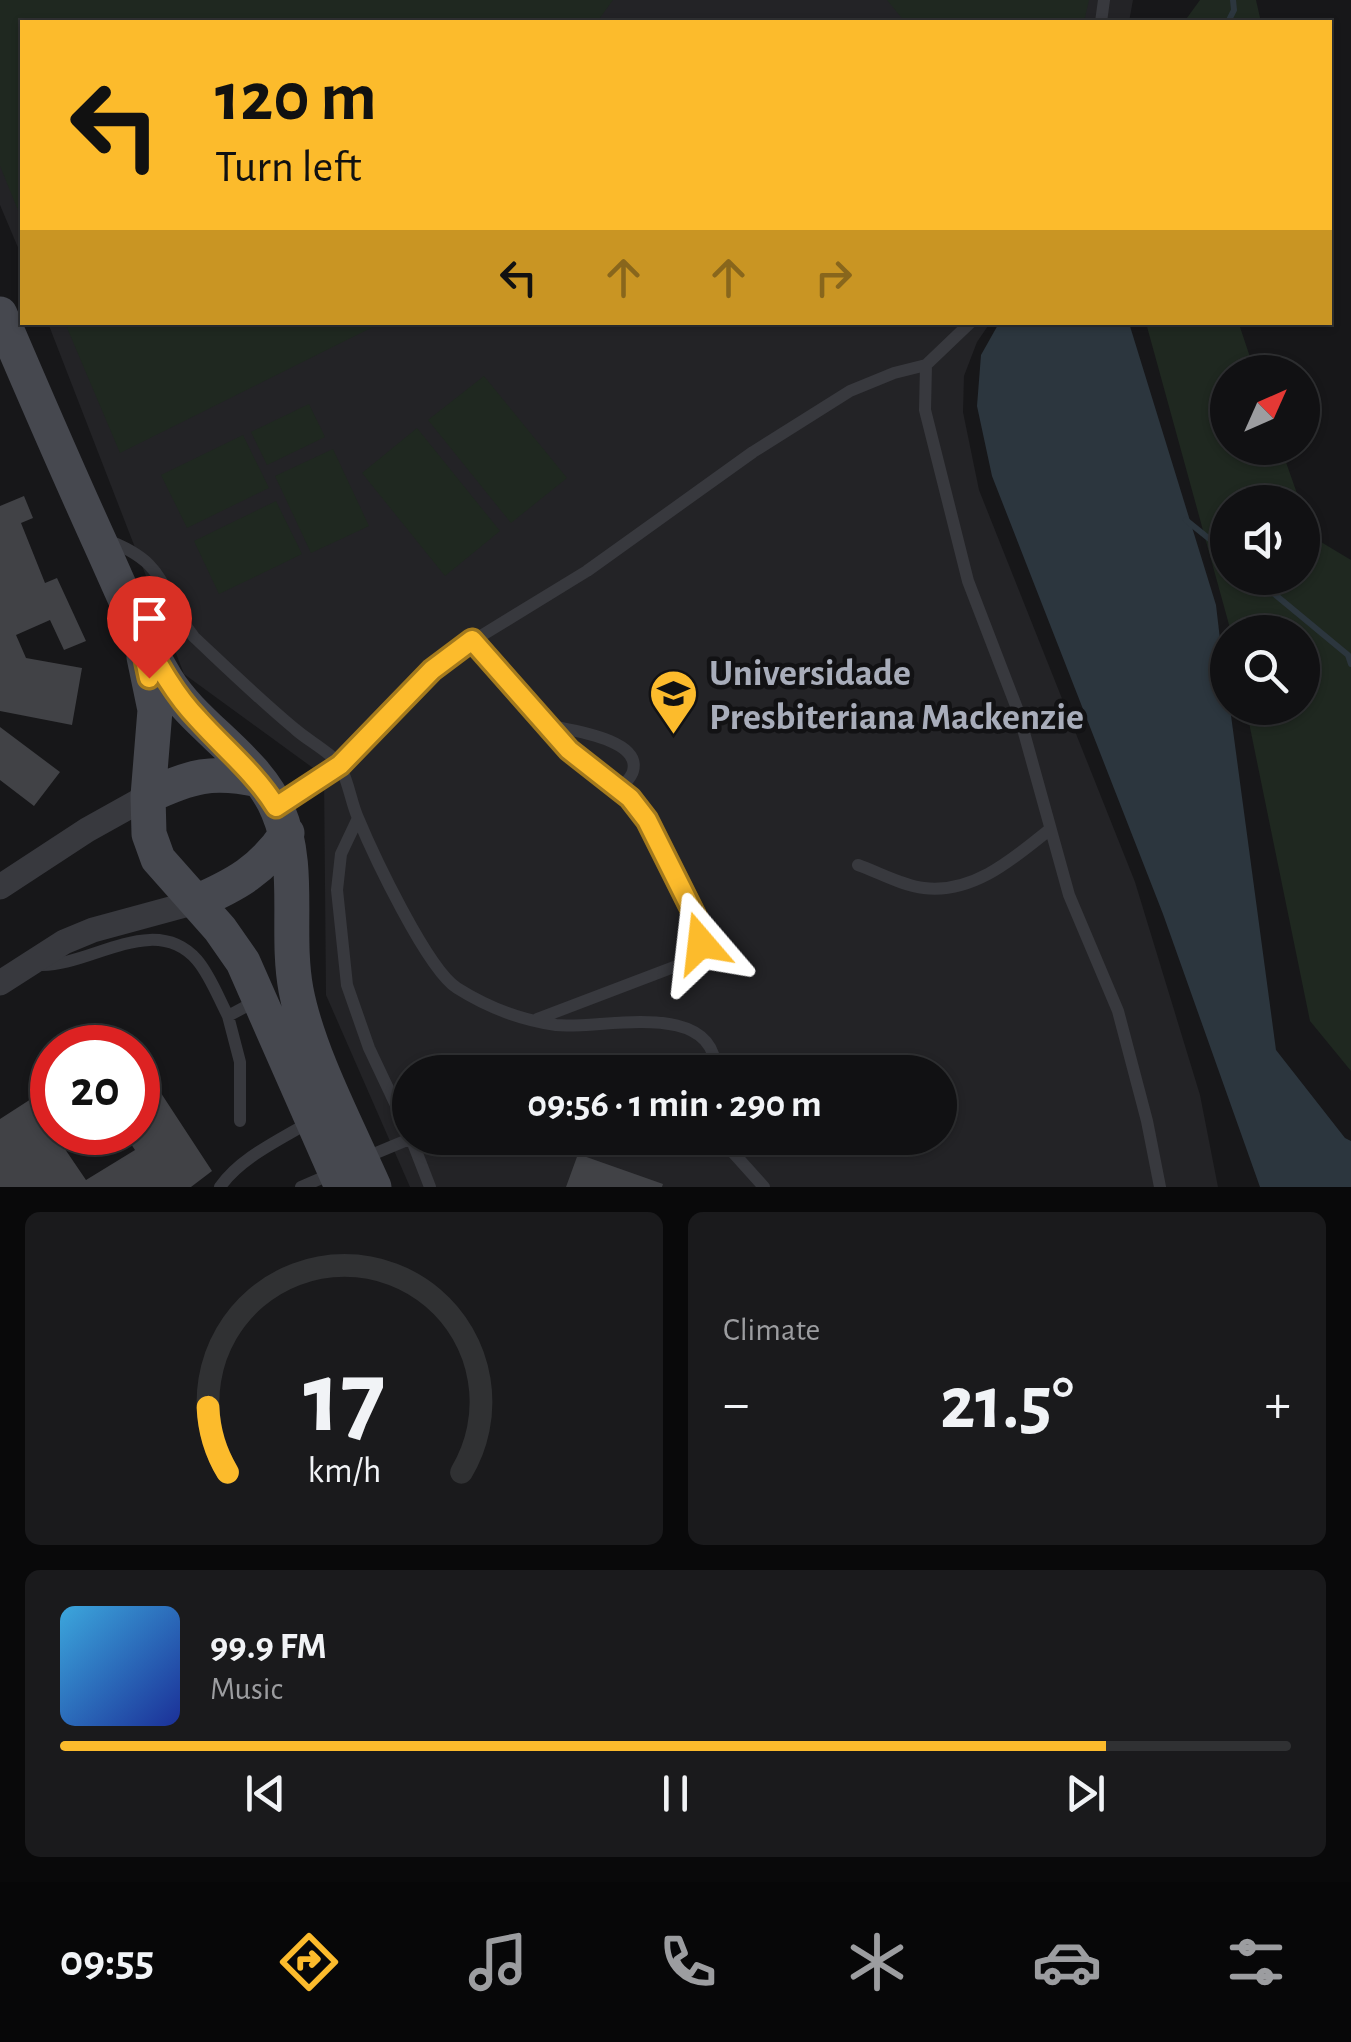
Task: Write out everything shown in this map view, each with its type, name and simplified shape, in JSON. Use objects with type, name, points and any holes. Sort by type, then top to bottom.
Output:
[{"type":"main road","points":[[0,314],[138,627],[168,682],[274,807],[290,860],[290,956],[297,996],[353,1176]]},
{"type":"main road","points":[[138,627],[155,710],[148,796],[149,834],[158,859],[244,962],[313,1120],[353,1176]]},
{"type":"main road","points":[[148,796],[204,774],[229,773],[274,807]]},
{"type":"main road","points":[[196,902],[249,876],[273,855],[274,807]]},
{"type":"street","points":[[0,887],[86,830],[148,796]]},
{"type":"street","points":[[0,983],[94,930],[196,902]]},
{"type":"lane","points":[[274,807],[340,765],[432,670],[472,640],[586,571],[753,452],[850,391],[926,365],[967,325]]},
{"type":"lane","points":[[926,365],[925,410],[964,563],[1018,711],[1070,895],[1118,1011],[1160,1187]]},
{"type":"lane","points":[[97,537],[147,560],[194,637],[294,729],[340,765],[358,818],[436,965],[453,986],[512,1016],[558,1025],[634,1022],[690,1028],[704,1038],[713,1055]]},
{"type":"lane","points":[[472,640],[569,750],[630,798],[647,820],[702,930],[696,955],[687,962],[535,1020]]},
{"type":"lane","points":[[547,725],[610,740],[625,749],[632,758],[633,771],[619,791]]},
{"type":"lane","points":[[358,818],[341,854],[338,890],[347,984],[369,1048],[392,1097]]},
{"type":"lane","points":[[858,865],[922,888],[958,888],[1005,865],[1049,830]]},
{"type":"lane","points":[[32,962],[50,965],[142,939],[172,942],[197,960],[228,1016],[240,1062],[240,1121]]},
{"type":"lane","points":[[228,1016],[260,999]]},
{"type":"lane","points":[[220,1187],[248,1160],[313,1120]]},
{"type":"lane","points":[[301,1187],[353,1176],[392,1150]]},
{"type":"lane","points":[[418,1155],[430,1187]]},
{"type":"lane","points":[[735,1155],[764,1187]]},
{"type":"shaded area","points":[[0,0],[1133,0],[1129,20],[20,20],[20,252],[0,205]]},
{"type":"shaded area","points":[[0,0],[613,0],[598,20],[20,20],[20,215],[0,166]]},
{"type":"shaded area","points":[[887,0],[1089,0],[1084,20],[903,20]]},
{"type":"shaded area","points":[[1200,0],[1256,0],[1261,20],[1185,20]]},
{"type":"shaded area","name":"Universidade Presbiteriana Mackenzie","points":[[49,325],[989,325],[977,342],[964,376],[963,412],[979,490],[1135,882],[1200,1095],[1218,1187],[410,1187],[396,1155],[957,1155],[957,1055],[392,1055],[392,1146],[326,995],[324,776],[184,674]]},
{"type":"shaded area","points":[[66,325],[377,325],[120,453]]},
{"type":"shaded area","points":[[998,325],[1130,325],[1216,605],[1217,615],[1210,615],[1210,725],[1232,725],[1276,1050],[1351,1141],[1351,1187],[1260,1187],[1163,914],[992,476],[977,406],[981,355]]},
{"type":"shaded area","points":[[1147,325],[1239,325],[1249,355],[1210,355],[1210,465],[1287,465],[1294,485],[1210,485],[1210,556]]},
{"type":"shaded area","points":[[484,376],[567,478],[511,523],[428,420]]},
{"type":"shaded area","points":[[309,404],[325,437],[267,465],[251,432]]},
{"type":"shaded area","points":[[417,428],[500,531],[445,576],[362,473]]},
{"type":"shaded area","points":[[243,435],[269,488],[187,528],[161,475]]},
{"type":"shaded area","points":[[333,449],[369,526],[311,553],[275,476]]},
{"type":"shaded area","points":[[276,501],[302,554],[219,594],[194,541]]},
{"type":"shaded area","points":[[1320,541],[1351,560],[1351,1071],[1310,1021],[1249,725],[1320,725],[1320,615],[1226,615],[1221,595],[1320,595]]},
{"type":"building","points":[[24,496],[33,518],[21,523],[45,583],[57,578],[86,641],[64,650],[50,620],[16,635],[26,658],[82,668],[72,725],[0,711],[0,506]]},
{"type":"building","points":[[0,727],[60,772],[34,806],[0,780]]},
{"type":"building","points":[[160,1092],[212,1171],[191,1187],[0,1187],[0,1119],[30,1100],[30,1155],[69,1155],[86,1180],[127,1155],[160,1155]]},
{"type":"building","points":[[578,1155],[663,1184],[662,1187],[566,1187]]},
{"type":"waterway","points":[[1229,20],[1233,0]]},
{"type":"waterway","points":[[1186,520],[1210,539]]},
{"type":"waterway","points":[[1276,595],[1348,655],[1351,664]]},
{"type":"place","name":"Universidade Presbiteriana Mackenzie","points":[[674,736]]},
{"type":"route","points":[[149,678],[138,627],[168,682],[197,719],[259,780],[276,807],[340,765],[432,670],[472,640],[569,750],[630,798],[647,820],[702,930],[701,943]]}]
